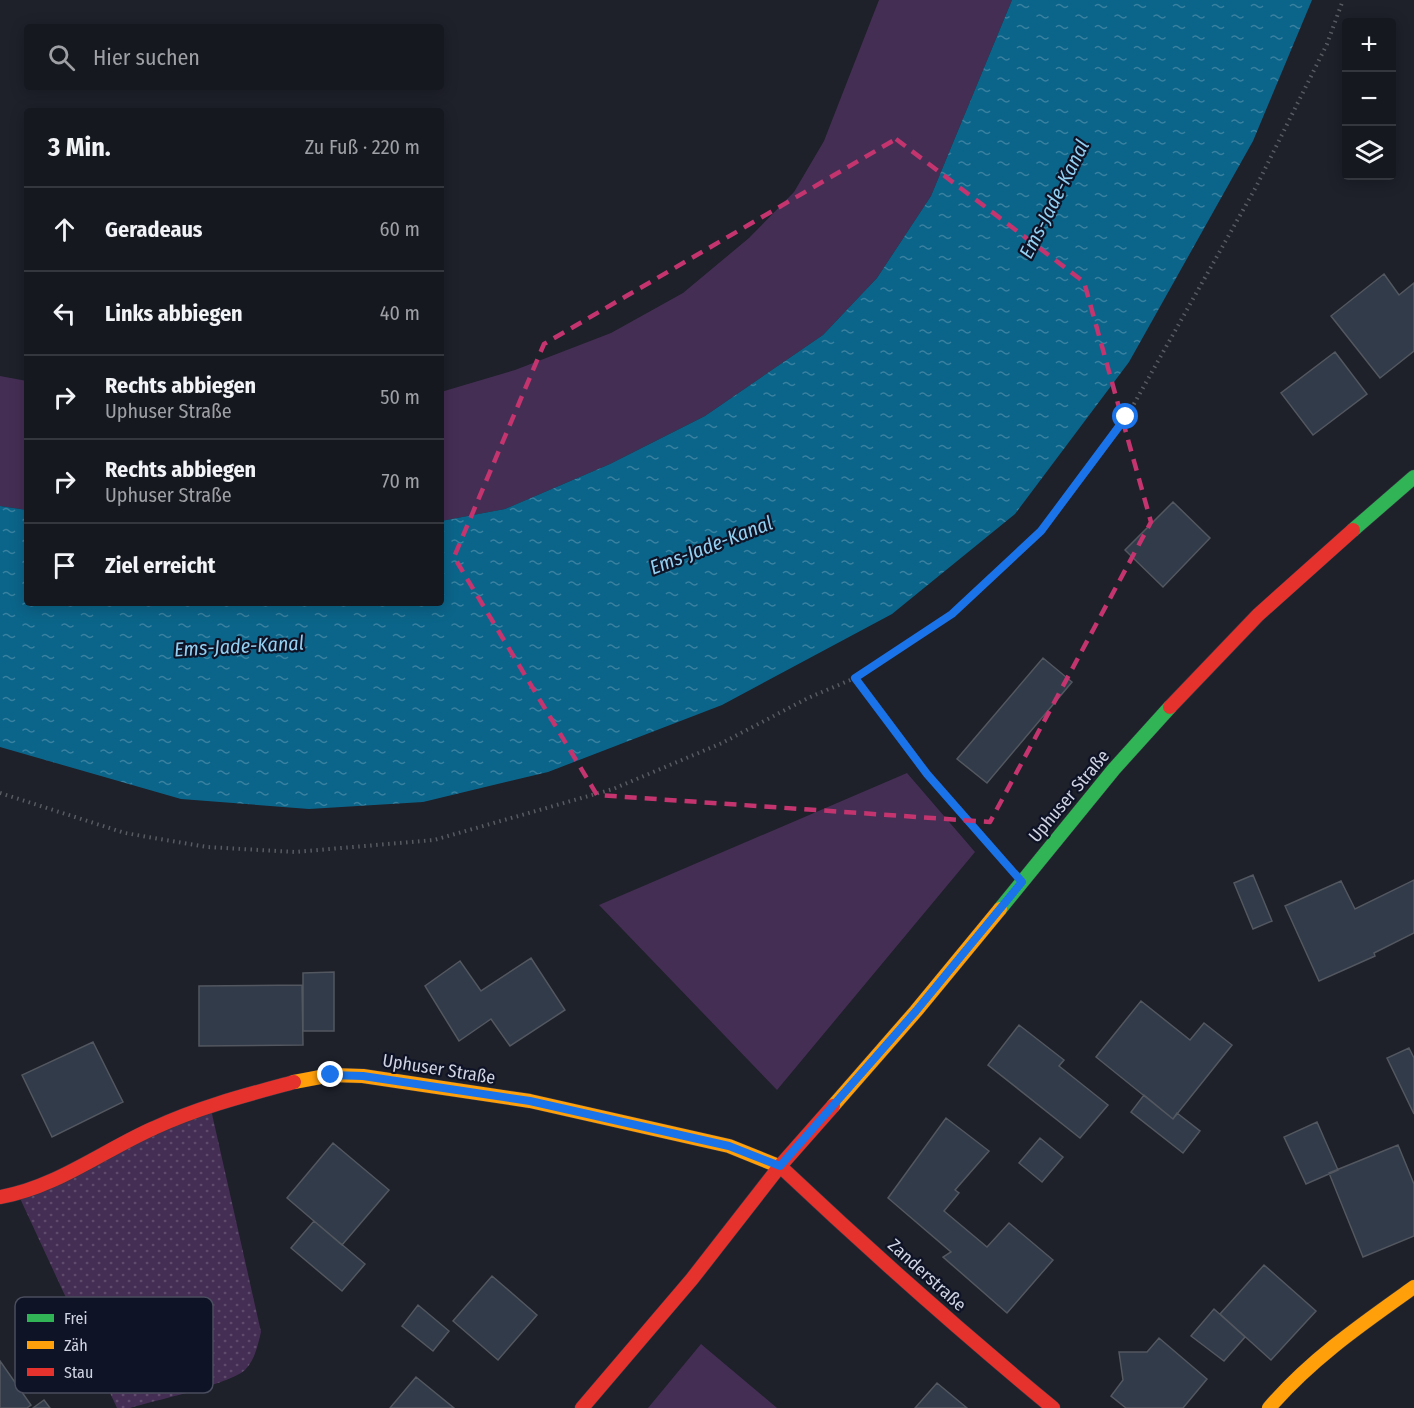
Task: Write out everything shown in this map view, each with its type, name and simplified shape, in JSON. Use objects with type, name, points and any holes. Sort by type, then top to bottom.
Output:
[{"type":"street","name":"Uphuser Straße","points":[[582,1408],[692,1279],[780,1166],[916,1011],[1114,770],[1199,675],[1258,615],[1414,477]]},
{"type":"street","name":"Uphuser Straße","points":[[0,1197],[18,1194],[81,1166],[153,1128],[210,1104],[274,1086],[331,1075],[363,1076],[530,1101],[729,1146],[780,1166]]},
{"type":"street","name":"Zanderstraße","points":[[780,1166],[836,1219],[1053,1408]]},
{"type":"street","points":[[1269,1408],[1298,1376],[1414,1287]]},
{"type":"path","points":[[0,793],[125,832],[207,847],[296,852],[434,840],[613,789],[723,743],[808,698],[855,678],[952,614],[1041,531],[1126,417],[1256,187],[1327,44],[1343,0]]},
{"type":"path","points":[[855,678],[927,774],[1022,882]]},
{"type":"highlighted area","points":[[896,139],[1084,282],[1151,522],[990,822],[597,795],[454,557],[544,344]]},
{"type":"shaded area","points":[[879,0],[1012,0],[931,196],[877,278],[823,335],[705,416],[610,464],[505,509],[444,520],[444,391],[515,370],[611,333],[683,293],[749,238],[794,192],[824,141]]},
{"type":"shaded area","points":[[0,376],[24,380],[24,510],[0,506]]},
{"type":"shaded area","points":[[907,773],[975,852],[777,1090],[599,905]]},
{"type":"shaded area","points":[[210,1105],[261,1332],[254,1357],[245,1370],[213,1384],[213,1297],[66,1297],[18,1194]]},
{"type":"shaded area","points":[[701,1344],[777,1408],[648,1408]]},
{"type":"shaded area","points":[[110,1393],[186,1393],[130,1408],[117,1408]]},
{"type":"water","name":"Ems-Jade-Kanal","points":[[1012,0],[1312,0],[1253,141],[1129,362],[1015,514],[892,614],[722,705],[548,772],[423,802],[309,809],[181,799],[0,747],[0,506],[24,510],[24,606],[444,606],[444,520],[505,509],[610,464],[705,416],[823,335],[877,278],[931,196]]},
{"type":"building","points":[[1384,274],[1399,295],[1414,283],[1414,351],[1380,378],[1331,316]]},
{"type":"building","points":[[1335,352],[1367,394],[1313,435],[1281,393]]},
{"type":"building","points":[[1173,502],[1210,538],[1163,587],[1125,550]]},
{"type":"building","points":[[1043,658],[1072,682],[987,783],[957,759]]},
{"type":"building","points":[[1253,875],[1272,921],[1253,929],[1234,883]]},
{"type":"building","points":[[1414,880],[1414,933],[1374,953],[1375,956],[1319,981],[1285,906],[1341,881],[1355,909]]},
{"type":"building","points":[[531,958],[565,1010],[510,1046],[491,1019],[459,1041],[425,986],[460,961],[481,991]]},
{"type":"building","points":[[334,972],[334,1031],[303,1031],[303,973]]},
{"type":"building","points":[[302,985],[303,1045],[199,1046],[199,986]]},
{"type":"building","points":[[1141,1001],[1190,1040],[1204,1023],[1232,1045],[1173,1119],[1096,1057]]},
{"type":"building","points":[[1019,1025],[1064,1060],[1059,1066],[1108,1105],[1080,1138],[988,1065]]},
{"type":"building","points":[[93,1042],[123,1102],[52,1137],[22,1075]]},
{"type":"building","points":[[1409,1048],[1414,1058],[1414,1114],[1387,1058]]},
{"type":"building","points":[[1144,1095],[1173,1119],[1177,1113],[1200,1131],[1183,1153],[1131,1112]]},
{"type":"building","points":[[946,1118],[989,1151],[955,1190],[959,1193],[944,1211],[987,1247],[1009,1223],[1053,1260],[1007,1313],[943,1257],[951,1252],[888,1198]]},
{"type":"building","points":[[1317,1122],[1338,1170],[1306,1184],[1284,1137]]},
{"type":"building","points":[[1040,1138],[1063,1157],[1042,1182],[1019,1163]]},
{"type":"building","points":[[333,1143],[389,1190],[342,1245],[287,1198]]},
{"type":"building","points":[[1398,1145],[1414,1184],[1414,1236],[1363,1257],[1329,1173]]},
{"type":"building","points":[[314,1221],[365,1264],[342,1291],[291,1248]]},
{"type":"building","points":[[1264,1265],[1316,1311],[1271,1360],[1220,1314]]},
{"type":"building","points":[[492,1276],[537,1315],[498,1360],[453,1321]]},
{"type":"building","points":[[418,1305],[449,1331],[433,1351],[402,1326]]},
{"type":"building","points":[[1214,1309],[1245,1337],[1224,1361],[1191,1336]]},
{"type":"building","points":[[1159,1338],[1207,1379],[1183,1408],[1126,1408],[1111,1396],[1123,1380],[1119,1352],[1147,1352]]},
{"type":"building","points":[[0,1361],[15,1382],[15,1393],[23,1393],[31,1405],[27,1408],[0,1408]]},
{"type":"building","points":[[416,1377],[454,1408],[390,1408]]},
{"type":"building","points":[[937,1383],[967,1408],[915,1408]]},
{"type":"building","points":[[44,1400],[50,1408],[33,1408]]},
{"type":"traffic: fast","points":[[1353,530],[1414,477]]},
{"type":"traffic: fast","points":[[1000,909],[1114,769],[1170,707]]},
{"type":"traffic: slow","points":[[833,1106],[916,1011],[1000,909]]},
{"type":"traffic: slow","points":[[294,1082],[331,1075],[363,1076],[530,1101],[729,1146],[781,1167]]},
{"type":"traffic: slow","points":[[1269,1408],[1320,1358],[1414,1287]]},
{"type":"traffic: jam","points":[[1170,707],[1258,615],[1353,530]]},
{"type":"traffic: jam","points":[[0,1197],[40,1186],[135,1137],[188,1114],[294,1082]]},
{"type":"traffic: jam","points":[[582,1408],[692,1279],[780,1166],[833,1106]]},
{"type":"traffic: jam","points":[[781,1167],[915,1290],[1053,1408]]},
{"type":"route","points":[[331,1075],[363,1076],[530,1101],[729,1146],[780,1166],[916,1011],[1022,882],[927,774],[855,678],[952,614],[1041,531],[1126,417]]}]
